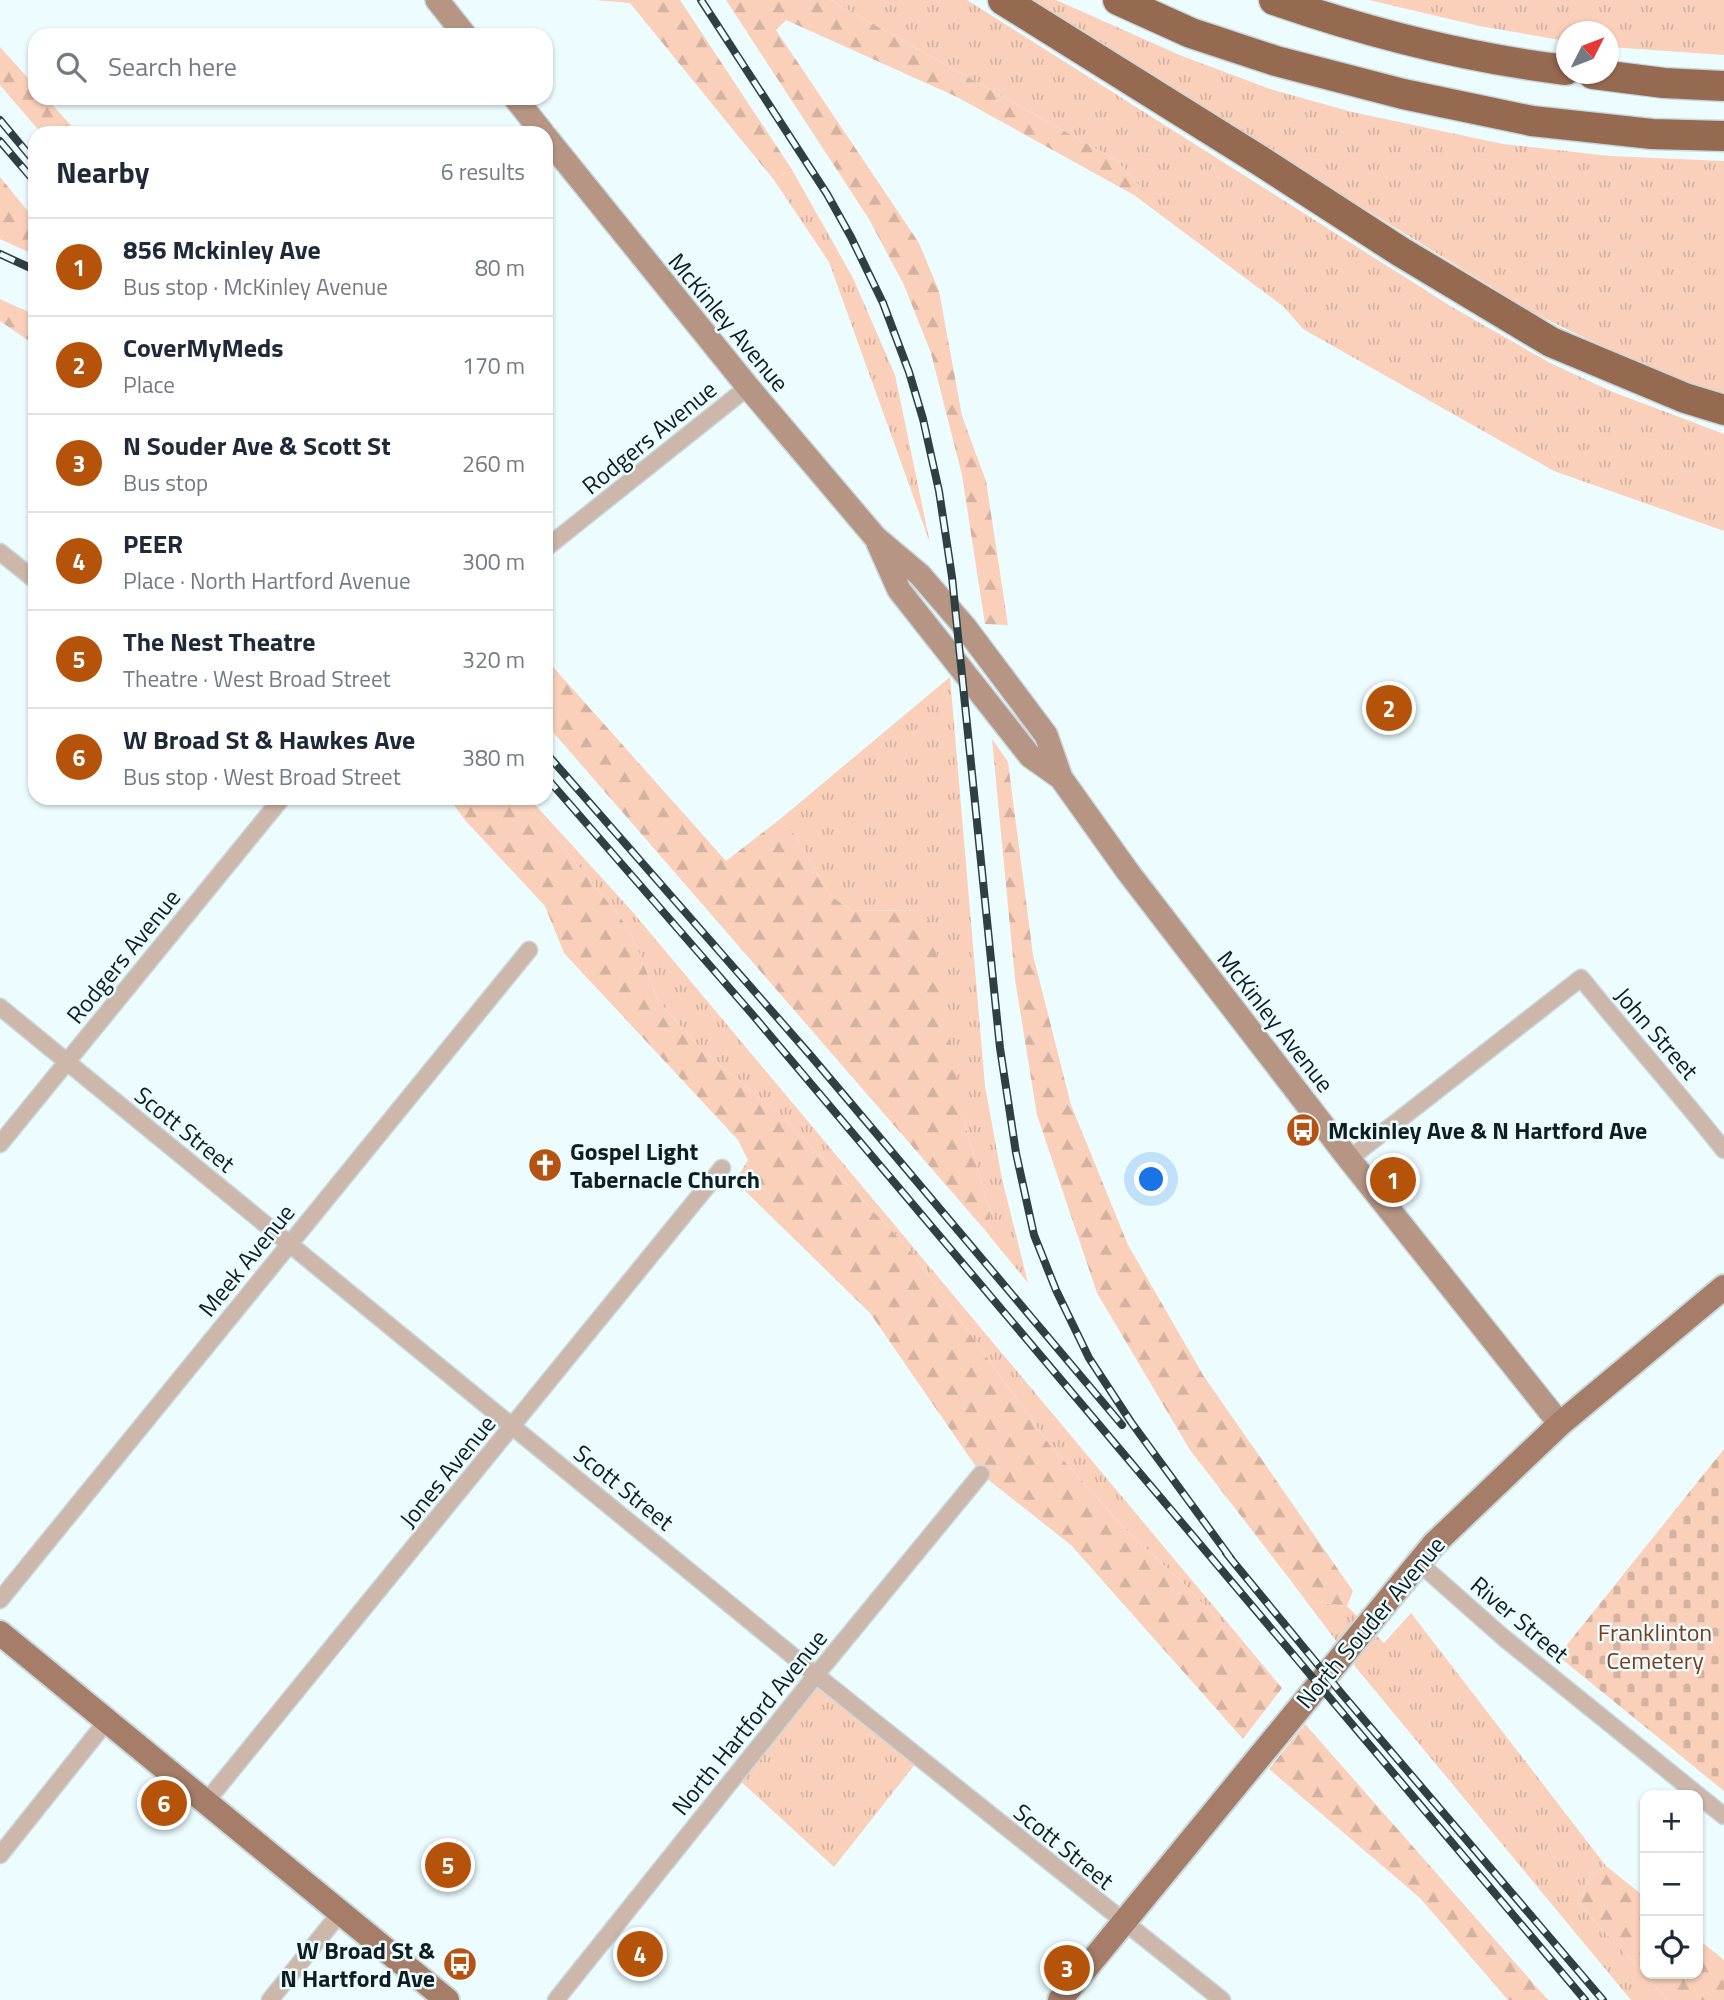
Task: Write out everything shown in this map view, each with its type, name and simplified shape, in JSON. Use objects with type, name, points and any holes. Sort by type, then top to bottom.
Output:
[{"type":"highway","points":[[1003,0],[1247,152],[1401,252],[1551,342],[1685,398],[1724,410]]},
{"type":"highway","points":[[1118,0],[1191,33],[1276,61],[1403,94],[1532,121],[1652,134],[1724,136]]},
{"type":"highway","points":[[1273,0],[1404,39],[1510,63],[1556,69]]},
{"type":"highway","points":[[1619,77],[1724,86]]},
{"type":"main road","points":[[437,0],[459,28]]},
{"type":"main road","points":[[520,105],[537,126]]},
{"type":"main road","name":"McKinley Avenue","points":[[553,146],[748,387],[875,537],[900,590],[1030,757],[1061,778],[1128,872],[1349,1159],[1560,1424]]},
{"type":"main road","name":"North Souder Avenue","points":[[1060,2000],[1418,1562],[1452,1526],[1560,1424],[1724,1287]]},
{"type":"main road","points":[[0,1633],[447,2000]]},
{"type":"street","name":"Rodgers Avenue","points":[[553,542],[748,387]]},
{"type":"street","points":[[0,552],[28,574]]},
{"type":"street","name":"Rodgers Avenue","points":[[0,1144],[276,805]]},
{"type":"street","name":"Meek Avenue","points":[[0,1600],[529,950]]},
{"type":"street","name":"John Street","points":[[1349,1159],[1581,978],[1724,1150]]},
{"type":"street","name":"Scott Street","points":[[0,1007],[816,1675],[1222,2000]]},
{"type":"street","name":"Jones Avenue","points":[[206,1802],[722,1168]]},
{"type":"street","name":"North Hartford Avenue","points":[[556,2000],[981,1474]]},
{"type":"street","name":"River Street","points":[[1418,1562],[1504,1638],[1724,1816]]},
{"type":"street","points":[[0,1855],[107,1722]]},
{"type":"street","points":[[270,2000],[340,1913]]},
{"type":"green space","points":[[595,0],[680,0],[791,168],[774,180],[630,3]]},
{"type":"green space","points":[[726,0],[830,0],[1116,160],[1140,186],[1134,195],[957,97],[786,20],[776,30],[919,243],[939,291],[962,416],[986,481],[1008,625],[985,624],[962,475],[931,353],[904,285],[869,219]]},
{"type":"green space","points":[[830,0],[967,0],[1452,307],[1550,363],[1613,392],[1724,434],[1724,531],[1554,471],[1303,329],[1284,307],[1134,195],[1140,186],[1116,160]]},
{"type":"green space","points":[[1026,0],[1056,0],[1182,56],[1270,89],[1352,112],[1503,144],[1610,156],[1724,161],[1724,397],[1627,357],[1532,312]]},
{"type":"green space","points":[[1369,0],[1724,0],[1724,55],[1619,48],[1619,21],[1556,21],[1556,39],[1479,26]]},
{"type":"green space","points":[[0,47],[28,78],[28,105],[52,105],[72,126],[35,126],[0,85]]},
{"type":"green space","points":[[791,168],[853,278],[895,375],[930,543],[829,262],[774,180]]},
{"type":"green space","points":[[0,177],[28,211],[28,252],[0,239]]},
{"type":"green space","points":[[0,299],[28,312],[28,340],[0,321]]},
{"type":"green space","points":[[553,667],[726,861],[779,820],[793,832],[831,896],[852,911],[920,910],[931,923],[964,1121],[991,1216],[984,1229],[553,732]]},
{"type":"green space","points":[[950,677],[985,1086],[1002,1179],[1028,1283],[984,1229],[991,1216],[964,1121],[920,910],[852,911],[831,896],[793,832],[779,820]]},
{"type":"green space","points":[[992,739],[1008,762],[1033,955],[1071,1105],[1128,1245],[1203,1375],[1353,1591],[1347,1606],[1316,1602],[1288,1577],[1190,1450],[1097,1293],[1037,1115],[1015,979]]},
{"type":"green space","points":[[454,805],[529,805],[628,927],[659,1002],[703,1051],[784,1118],[910,1250],[1049,1444],[1125,1529],[1184,1584],[1282,1688],[1243,1739],[1071,1545],[981,1474],[870,1313],[735,1181],[748,1160],[738,1140],[564,953],[545,906]]},
{"type":"green space","points":[[529,805],[535,805],[631,910],[1282,1688],[1184,1584],[1125,1529],[1049,1444],[910,1250],[784,1118],[703,1051],[659,1002],[628,927]]},
{"type":"green space","name":"Franklinton Cemetery","points":[[1724,1449],[1724,1791],[1558,1656]]},
{"type":"green space","points":[[1288,1577],[1316,1602],[1347,1606],[1384,1643],[1411,1613],[1606,1866],[1588,1878],[1580,1905],[1640,1970],[1640,1979],[1649,1979],[1668,2000],[1631,2000],[1358,1670]]},
{"type":"green space","points":[[816,1675],[920,1758],[834,1867],[735,1776]]},
{"type":"green space","points":[[1305,1724],[1548,2000],[1508,2000],[1420,1898],[1269,1769]]},
{"type":"green space","points":[[1606,1866],[1640,1893],[1640,1970],[1580,1905],[1588,1878]]},
{"type":"green space","points":[[1703,1943],[1724,1960],[1724,2000],[1668,2000],[1649,1979],[1703,1979]]},
{"type":"railway","points":[[701,0],[827,194],[851,237],[883,303],[923,419],[939,491],[952,577],[1000,1048],[1016,1153],[1034,1235],[1056,1290],[1089,1358],[1131,1422],[1232,1560]]},
{"type":"railway","points":[[0,120],[28,154]]},
{"type":"railway","points":[[0,141],[28,174]]},
{"type":"railway","points":[[0,254],[28,267]]},
{"type":"railway","points":[[553,761],[811,1056],[1122,1425]]},
{"type":"railway","points":[[553,785],[752,1014],[1585,2000]]},
{"type":"railway","points":[[1226,1553],[1342,1694],[1603,2000]]},
{"type":"place","name":"CoverMyMeds","points":[[1389,708]]},
{"type":"place","name":"Mckinley Ave & N Hartford Ave","points":[[1303,1130]]},
{"type":"place","name":"Gospel Light Tabernacle Church","points":[[545,1165]]},
{"type":"place","name":"856 Mckinley Ave","points":[[1393,1180]]},
{"type":"place","name":"W Broad St & Hawkes Ave","points":[[164,1803]]},
{"type":"place","name":"The Nest Theatre","points":[[448,1865]]},
{"type":"place","name":"PEER","points":[[640,1954]]},
{"type":"place","name":"W Broad St & N Hartford Ave","points":[[460,1964]]},
{"type":"place","name":"N Souder Ave & Scott St","points":[[1067,1968]]}]
